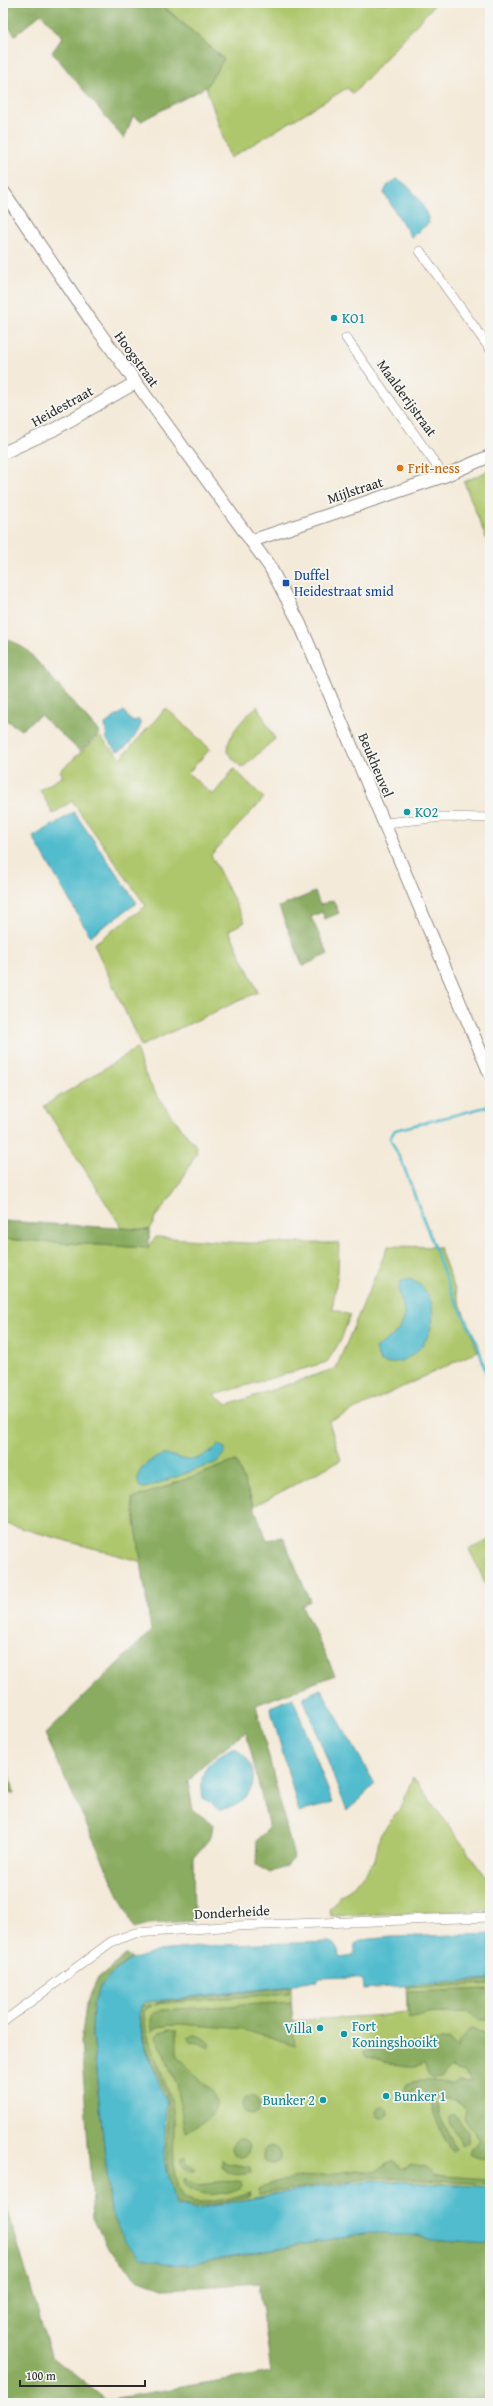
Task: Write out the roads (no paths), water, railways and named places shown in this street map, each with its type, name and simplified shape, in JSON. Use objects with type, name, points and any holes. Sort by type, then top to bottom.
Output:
[{"type":"street","name":"Hoogstraat","points":[[3,191],[135,383],[251,541]]},
{"type":"street","points":[[420,251],[490,349]]},
{"type":"street","name":"Maalderijstraat","points":[[346,338],[444,476]]},
{"type":"street","name":"Heidestraat","points":[[3,453],[53,430],[135,383]]},
{"type":"street","name":"Mijlstraat","points":[[251,541],[444,476],[490,456]]},
{"type":"street","name":"Beukheuvel","points":[[251,541],[270,567],[295,612],[490,1074]]},
{"type":"street","points":[[385,823],[442,817],[490,818]]},
{"type":"street","name":"Donderheide","points":[[3,2022],[111,1942],[135,1933],[236,1926],[490,1917]]},
{"type":"water","points":[[397,179],[408,186],[418,198],[428,217],[429,223],[411,237],[384,193],[387,186]]},
{"type":"water","points":[[124,711],[129,719],[134,722],[138,719],[141,724],[138,732],[129,744],[117,751],[107,740],[105,724]]},
{"type":"water","points":[[74,812],[137,903],[90,936],[33,837]]},
{"type":"water","points":[[409,1279],[421,1286],[429,1296],[432,1308],[432,1321],[429,1334],[422,1346],[412,1355],[400,1361],[385,1363],[380,1361],[375,1349],[399,1329],[404,1320],[404,1309],[399,1293],[399,1287],[401,1281]]},
{"type":"water","points":[[219,1445],[225,1448],[225,1452],[217,1462],[145,1488],[140,1487],[138,1476],[140,1471],[148,1462],[159,1456],[167,1455],[185,1460],[192,1460],[203,1456]]},
{"type":"water","points":[[321,1689],[375,1784],[347,1811],[303,1697]]},
{"type":"water","points":[[293,1698],[333,1803],[299,1812],[270,1707]]},
{"type":"water","points":[[232,1749],[237,1749],[246,1757],[253,1772],[253,1780],[251,1788],[242,1801],[235,1806],[218,1809],[203,1798],[202,1780],[211,1763]]},
{"type":"water","points":[[490,1934],[490,1979],[364,1989],[363,1980],[352,1977],[319,1978],[318,1981],[301,1982],[291,1986],[146,2002],[141,2006],[139,2016],[143,2041],[166,2101],[164,2161],[175,2204],[195,2209],[303,2189],[372,2180],[490,2187],[490,2243],[428,2239],[420,2235],[390,2235],[370,2232],[189,2265],[163,2264],[141,2258],[124,2240],[111,2211],[92,2034],[93,2006],[100,1988],[109,1976],[128,1961],[159,1951],[219,1945],[330,1942],[336,1946],[341,1958],[353,1956],[355,1944],[360,1940],[392,1937]]},
{"type":"waterway","points":[[490,1106],[395,1130],[390,1138],[404,1167],[451,1292],[477,1342],[490,1387]]},
{"type":"place","name":"KO1","points":[[334,318]]},
{"type":"place","name":"Frit-ness","points":[[400,468]]},
{"type":"place","name":"Duffel Heidestraat smid","points":[[286,583]]},
{"type":"place","name":"KO2","points":[[407,812]]},
{"type":"place","name":"Villa","points":[[320,2028]]},
{"type":"place","name":"Fort Koningshooikt","points":[[344,2034]]},
{"type":"place","name":"Bunker 1","points":[[386,2096]]},
{"type":"place","name":"Bunker 2","points":[[323,2100]]}]
